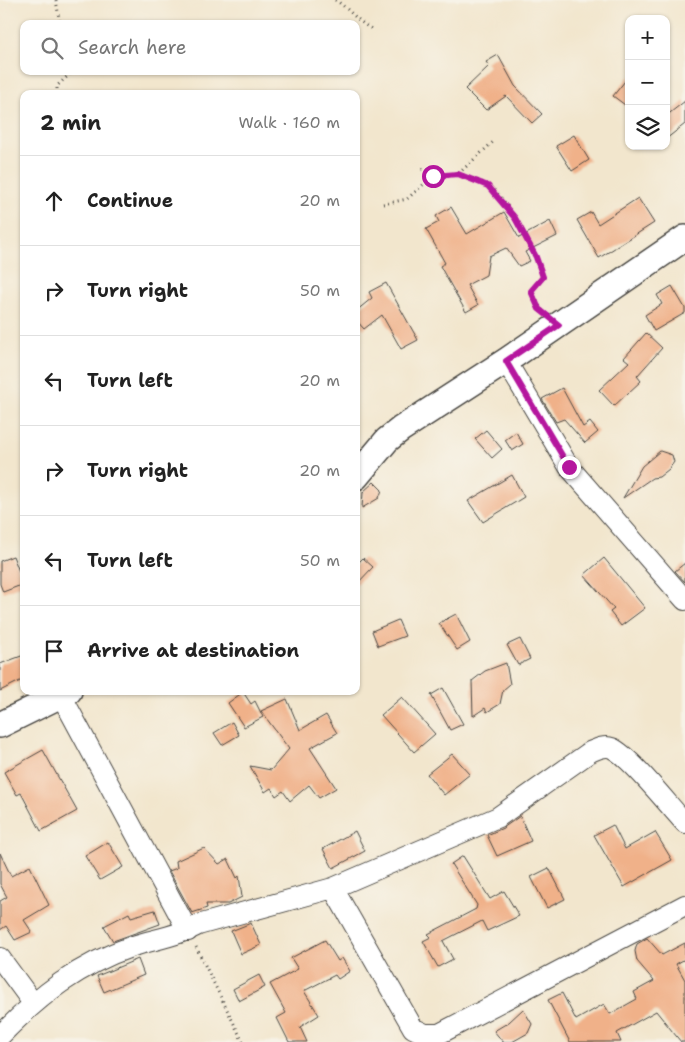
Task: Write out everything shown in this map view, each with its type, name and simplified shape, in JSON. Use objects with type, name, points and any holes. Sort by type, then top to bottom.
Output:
[{"type":"street","points":[[360,472],[387,440],[401,429],[506,361],[685,238]]},
{"type":"street","points":[[506,361],[569,467],[685,600]]},
{"type":"street","points":[[0,725],[61,695]]},
{"type":"street","points":[[66,695],[188,931]]},
{"type":"street","points":[[0,1036],[33,1003],[68,977],[132,947],[188,931],[198,925],[333,888],[498,817],[590,752],[602,747],[612,748],[636,768],[685,824]]},
{"type":"street","points":[[333,888],[413,1028],[425,1034],[439,1034],[685,905]]},
{"type":"street","points":[[0,958],[33,1003]]},
{"type":"path","points":[[56,0],[59,20]]},
{"type":"path","points":[[335,0],[355,14],[359,20]]},
{"type":"path","points":[[360,22],[374,30]]},
{"type":"path","points":[[57,90],[57,86],[68,75]]},
{"type":"path","points":[[458,174],[493,142]]},
{"type":"path","points":[[422,170],[433,176],[458,174],[488,186],[515,218],[536,257],[543,277],[531,291],[539,309],[559,325]]},
{"type":"path","points":[[383,204],[408,199],[433,176]]},
{"type":"path","points":[[188,931],[243,1042]]},
{"type":"building","points":[[498,55],[515,86],[542,114],[532,123],[506,96],[486,110],[465,89],[489,66],[486,62]]},
{"type":"building","points":[[625,81],[625,105],[613,96]]},
{"type":"building","points":[[685,101],[685,124],[670,136],[670,113]]},
{"type":"building","points":[[574,135],[589,160],[572,171],[556,146]]},
{"type":"building","points":[[638,198],[654,223],[599,258],[577,220],[591,212],[598,224]]},
{"type":"building","points":[[451,207],[467,234],[504,212],[519,238],[550,221],[557,236],[525,252],[530,261],[519,266],[506,248],[489,256],[486,275],[467,285],[478,305],[466,312],[440,266],[445,263],[426,229],[439,222],[436,216]]},
{"type":"building","points":[[386,283],[418,340],[401,349],[382,315],[364,329],[360,324],[360,308],[372,298],[369,292]]},
{"type":"building","points":[[672,286],[685,308],[685,313],[654,331],[645,315],[662,304],[657,295]]},
{"type":"building","points":[[646,333],[662,348],[637,376],[641,381],[614,406],[599,390],[629,362],[624,358]]},
{"type":"building","points":[[562,388],[583,427],[590,422],[598,432],[585,443],[564,419],[556,422],[542,399]]},
{"type":"building","points":[[486,430],[502,449],[492,458],[475,439]]},
{"type":"building","points":[[516,432],[523,444],[512,451],[505,440]]},
{"type":"building","points":[[660,451],[672,455],[674,462],[669,469],[623,498],[642,466]]},
{"type":"building","points":[[512,475],[524,497],[483,522],[468,501]]},
{"type":"building","points":[[374,482],[382,490],[379,498],[362,508],[363,492]]},
{"type":"building","points":[[13,556],[20,574],[20,586],[3,592],[0,584],[0,561]]},
{"type":"building","points":[[363,558],[373,567],[360,581],[360,561]]},
{"type":"building","points":[[604,558],[645,608],[621,626],[610,612],[614,609],[584,575]]},
{"type":"building","points":[[685,563],[685,582],[675,571]]},
{"type":"building","points":[[456,614],[470,642],[457,650],[439,623]]},
{"type":"building","points":[[398,620],[405,636],[378,646],[372,631]]},
{"type":"building","points":[[520,639],[530,659],[518,665],[507,645]]},
{"type":"building","points":[[20,656],[20,681],[0,691],[0,664]]},
{"type":"building","points":[[506,663],[510,684],[503,690],[500,704],[487,712],[485,708],[473,716],[472,681],[485,671]]},
{"type":"building","points":[[443,688],[463,724],[450,730],[431,695]]},
{"type":"building","points":[[239,695],[245,695],[251,704],[255,701],[263,717],[244,727],[228,703]]},
{"type":"building","points":[[402,697],[435,734],[414,752],[381,715]]},
{"type":"building","points":[[287,699],[300,730],[326,715],[337,733],[310,748],[336,788],[319,798],[309,785],[290,801],[283,791],[276,796],[271,788],[265,792],[250,766],[271,770],[289,749],[261,711]]},
{"type":"building","points":[[232,722],[239,735],[222,745],[214,733]]},
{"type":"building","points":[[43,750],[77,811],[41,831],[21,793],[17,795],[4,772]]},
{"type":"building","points":[[452,754],[470,774],[444,795],[427,774]]},
{"type":"building","points":[[520,816],[531,841],[497,856],[487,835],[503,828]]},
{"type":"building","points":[[613,825],[625,849],[655,832],[672,860],[624,887],[594,835]]},
{"type":"building","points":[[355,831],[365,851],[333,868],[323,849]]},
{"type":"building","points":[[108,842],[123,867],[100,880],[85,856]]},
{"type":"building","points":[[204,848],[219,864],[228,859],[237,878],[239,876],[242,897],[228,904],[206,904],[207,908],[192,913],[169,871],[177,868],[176,861]]},
{"type":"building","points":[[0,853],[11,876],[30,866],[49,905],[24,920],[32,932],[15,940],[6,926],[0,930],[0,901],[7,897],[0,884]]},
{"type":"building","points":[[463,856],[490,899],[504,891],[519,916],[487,931],[482,921],[443,941],[453,959],[438,967],[423,941],[431,937],[428,934],[476,909],[477,905],[451,864]]},
{"type":"building","points":[[549,868],[565,899],[547,908],[531,877]]},
{"type":"building","points":[[155,910],[160,924],[113,941],[104,926],[129,913],[131,917]]},
{"type":"building","points":[[251,923],[261,945],[241,954],[231,931]]},
{"type":"building","points":[[647,938],[662,955],[685,943],[685,959],[676,964],[685,980],[685,1042],[681,1042],[656,1011],[617,1033],[621,1042],[570,1042],[548,1000],[562,993],[576,1020],[604,1004],[610,1014],[637,999],[634,992],[654,981],[637,961],[635,951],[637,944]]},
{"type":"building","points":[[325,940],[338,961],[342,958],[350,971],[338,979],[335,975],[304,991],[319,1015],[300,1027],[307,1042],[289,1042],[277,1018],[286,1013],[270,984],[298,969],[291,958]]},
{"type":"building","points":[[138,959],[144,975],[104,992],[97,976]]},
{"type":"building","points":[[259,975],[265,987],[239,1001],[233,989]]},
{"type":"building","points":[[523,1009],[532,1024],[528,1033],[512,1042],[503,1042],[494,1031],[509,1022]]},
{"type":"route","points":[[433,176],[458,174],[488,186],[515,218],[536,257],[543,277],[531,291],[539,309],[559,325],[506,361],[569,467]]}]
